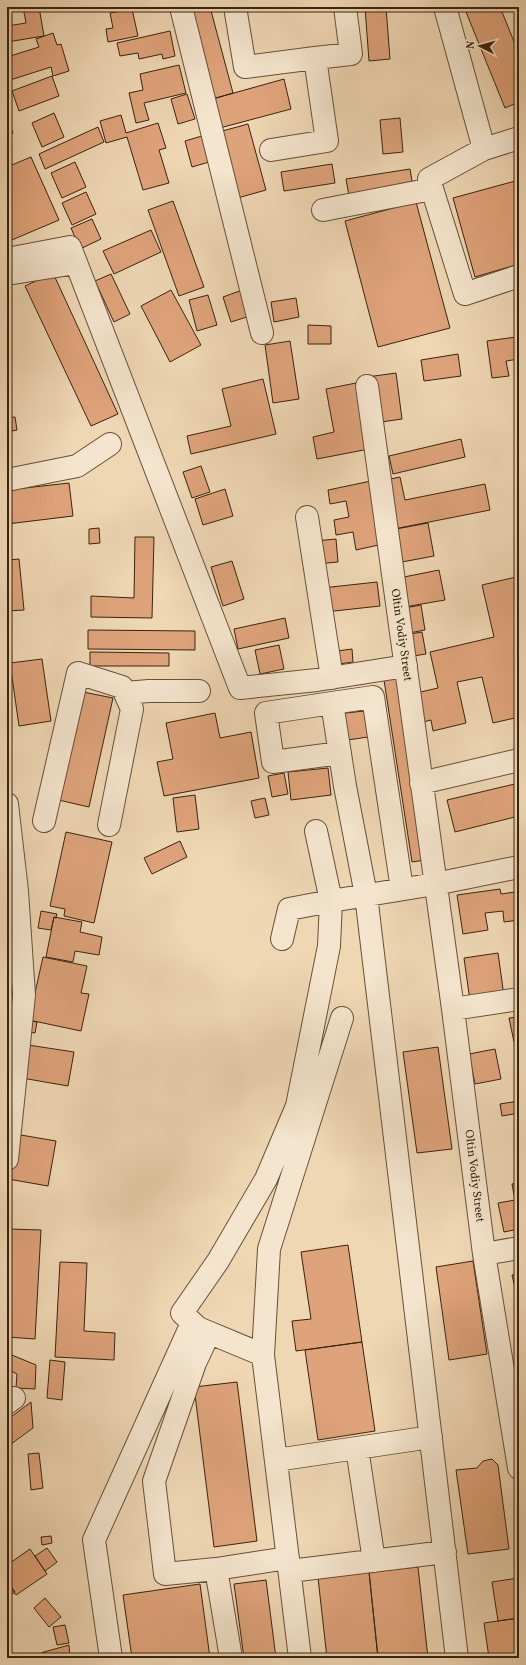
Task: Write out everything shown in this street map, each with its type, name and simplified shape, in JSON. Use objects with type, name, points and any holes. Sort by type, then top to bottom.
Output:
[{"type":"street","points":[[181,7],[262,334]]},
{"type":"street","points":[[236,7],[245,67],[351,54],[345,7]]},
{"type":"street","points":[[444,7],[484,149]]},
{"type":"street","points":[[271,150],[328,141],[315,58]]},
{"type":"street","points":[[519,138],[484,149],[429,179],[465,294],[519,276]]},
{"type":"street","points":[[322,210],[432,189]]},
{"type":"street","points":[[7,259],[73,255]]},
{"type":"street","points":[[7,274],[73,255]]},
{"type":"street","points":[[73,255],[240,688],[332,678],[406,666]]},
{"type":"street","name":"Oltin Vodiy Street","points":[[367,386],[453,1010],[484,1254],[510,1353],[519,1468]]},
{"type":"street","points":[[7,480],[77,466],[110,444]]},
{"type":"street","points":[[307,517],[332,678]]},
{"type":"street","points":[[44,821],[78,673],[122,687],[132,709],[109,825]]},
{"type":"street","points":[[125,693],[149,691],[199,691]]},
{"type":"street","points":[[340,753],[273,762],[266,713],[373,697],[402,889]]},
{"type":"street","points":[[332,703],[344,786],[366,895],[457,1658]]},
{"type":"street","points":[[421,782],[519,760]]},
{"type":"street","points":[[7,804],[17,891],[24,995],[7,1159]]},
{"type":"street","points":[[263,1355],[201,1328],[182,1313],[218,1261],[266,1179],[297,1106],[329,946],[331,901],[316,831]]},
{"type":"street","points":[[282,939],[289,909],[435,884],[519,867]]},
{"type":"street","points":[[453,1010],[519,999]]},
{"type":"street","points":[[300,1658],[263,1355],[269,1249],[342,1018]]},
{"type":"street","points":[[484,1254],[519,1248]]},
{"type":"street","points":[[201,1328],[195,1363],[154,1481],[165,1574],[289,1564],[374,1560],[445,1552]]},
{"type":"street","points":[[111,1658],[94,1540],[201,1328]]},
{"type":"street","points":[[276,1460],[431,1437]]},
{"type":"street","points":[[357,1448],[374,1560]]},
{"type":"street","points":[[216,1569],[231,1658]]},
{"type":"building","points":[[23,7],[39,7],[44,36],[7,42],[7,26],[26,23]]},
{"type":"building","points":[[196,7],[210,7],[233,93],[209,100],[184,10]]},
{"type":"building","points":[[365,7],[386,7],[390,59],[369,61]]},
{"type":"building","points":[[464,7],[500,7],[519,54],[519,102],[505,108]]},
{"type":"building","points":[[132,9],[138,36],[108,42],[106,29],[113,28],[110,13]]},
{"type":"building","points":[[170,31],[175,56],[163,59],[162,54],[139,59],[138,53],[120,56],[117,43]]},
{"type":"building","points":[[53,33],[57,45],[61,44],[69,71],[53,76],[51,67],[7,81],[7,57],[39,47],[36,39]]},
{"type":"building","points":[[179,65],[186,93],[144,103],[149,120],[136,123],[129,93],[143,90],[140,74]]},
{"type":"building","points":[[52,76],[59,96],[19,111],[12,91]]},
{"type":"building","points":[[284,79],[291,109],[216,129],[209,100]]},
{"type":"building","points":[[187,94],[195,119],[178,124],[171,99]]},
{"type":"building","points":[[54,113],[64,137],[42,147],[32,123]]},
{"type":"building","points":[[121,115],[126,133],[158,123],[166,148],[159,150],[169,183],[143,190],[127,137],[106,143],[100,121]]},
{"type":"building","points":[[400,118],[403,152],[383,154],[380,120]]},
{"type":"building","points":[[7,119],[13,133],[7,136]]},
{"type":"building","points":[[248,124],[266,190],[234,199],[215,133]]},
{"type":"building","points":[[98,127],[104,142],[45,169],[39,154]]},
{"type":"building","points":[[202,136],[209,162],[192,167],[185,141]]},
{"type":"building","points":[[31,157],[59,220],[7,242],[7,167]]},
{"type":"building","points":[[75,162],[86,187],[62,198],[51,173]]},
{"type":"building","points":[[332,164],[335,183],[284,191],[281,172]]},
{"type":"building","points":[[410,169],[413,187],[349,196],[346,179]]},
{"type":"building","points":[[519,180],[519,264],[475,277],[453,198]]},
{"type":"building","points":[[86,192],[96,214],[72,225],[62,203]]},
{"type":"building","points":[[173,201],[204,287],[179,296],[148,210]]},
{"type":"building","points":[[416,202],[450,328],[378,347],[345,221]]},
{"type":"building","points":[[92,219],[101,239],[80,249],[71,228]]},
{"type":"building","points":[[151,230],[161,252],[114,274],[103,251]]},
{"type":"building","points":[[53,273],[118,414],[91,426],[25,286]]},
{"type":"building","points":[[111,274],[130,314],[114,322],[95,281]]},
{"type":"building","points":[[245,289],[253,315],[231,322],[223,297]]},
{"type":"building","points":[[171,290],[201,345],[170,362],[141,306]]},
{"type":"building","points":[[208,295],[217,325],[197,331],[189,300]]},
{"type":"building","points":[[296,298],[299,317],[274,322],[271,302]]},
{"type":"building","points":[[308,325],[331,326],[331,344],[308,344]]},
{"type":"building","points":[[516,337],[519,359],[506,361],[509,376],[492,378],[487,341]]},
{"type":"building","points":[[290,341],[299,399],[273,403],[265,345]]},
{"type":"building","points":[[458,354],[461,376],[424,381],[421,360]]},
{"type":"building","points":[[396,373],[402,419],[374,423],[367,377]]},
{"type":"building","points":[[263,379],[276,434],[191,454],[187,436],[231,426],[222,389]]},
{"type":"building","points":[[356,383],[369,449],[317,459],[313,437],[334,432],[326,389]]},
{"type":"building","points":[[15,417],[17,430],[7,432],[7,418]]},
{"type":"building","points":[[461,439],[465,457],[393,474],[389,456]]},
{"type":"building","points":[[201,466],[210,492],[192,498],[183,472]]},
{"type":"building","points":[[400,477],[405,500],[485,484],[490,510],[394,529],[385,480]]},
{"type":"building","points":[[371,481],[383,544],[356,550],[353,532],[336,535],[334,520],[349,517],[346,501],[330,504],[328,490]]},
{"type":"building","points":[[69,483],[73,516],[7,524],[7,490]]},
{"type":"building","points":[[225,489],[233,516],[203,525],[195,499]]},
{"type":"building","points":[[428,523],[434,556],[402,562],[396,529]]},
{"type":"building","points":[[99,528],[100,543],[89,544],[89,529]]},
{"type":"building","points":[[135,537],[154,537],[152,618],[91,617],[91,596],[134,598]]},
{"type":"building","points":[[336,539],[338,562],[317,564],[315,541]]},
{"type":"building","points":[[19,559],[24,610],[7,611],[7,560]]},
{"type":"building","points":[[232,561],[244,599],[223,606],[211,567]]},
{"type":"building","points":[[439,570],[445,600],[404,607],[399,578]]},
{"type":"building","points":[[516,577],[519,590],[519,717],[493,723],[482,677],[457,682],[466,723],[433,731],[431,720],[423,722],[416,693],[438,688],[430,652],[494,637],[482,585]]},
{"type":"building","points":[[377,582],[380,606],[325,612],[322,588]]},
{"type":"building","points":[[421,605],[425,630],[409,633],[405,608]]},
{"type":"building","points":[[285,618],[289,638],[238,649],[234,629]]},
{"type":"building","points":[[88,630],[195,631],[195,650],[88,649]]},
{"type":"building","points":[[422,632],[426,654],[413,656],[410,634]]},
{"type":"building","points":[[279,645],[284,669],[260,674],[255,650]]},
{"type":"building","points":[[352,649],[353,662],[332,665],[330,652]]},
{"type":"building","points":[[90,652],[169,653],[169,666],[90,666]]},
{"type":"building","points":[[42,659],[51,721],[19,726],[10,663]]},
{"type":"building","points":[[397,678],[425,860],[412,862],[384,680]]},
{"type":"building","points":[[78,691],[113,698],[89,807],[54,799]]},
{"type":"building","points":[[364,711],[368,737],[341,741],[337,714]]},
{"type":"building","points":[[215,713],[220,738],[251,732],[259,778],[164,796],[157,762],[173,759],[166,723]]},
{"type":"building","points":[[328,768],[331,795],[291,800],[288,772]]},
{"type":"building","points":[[284,773],[288,794],[272,797],[268,776]]},
{"type":"building","points":[[519,783],[519,816],[455,832],[447,800]]},
{"type":"building","points":[[195,795],[199,829],[177,832],[173,798]]},
{"type":"building","points":[[265,798],[269,815],[255,818],[251,801]]},
{"type":"building","points":[[66,832],[112,842],[94,923],[64,916],[65,909],[50,906]]},
{"type":"building","points":[[180,841],[187,857],[152,874],[144,858]]},
{"type":"building","points":[[500,889],[501,894],[515,892],[519,920],[504,922],[503,911],[485,913],[488,930],[463,934],[457,895]]},
{"type":"building","points":[[41,911],[57,914],[56,918],[54,917],[51,930],[38,928]]},
{"type":"building","points":[[54,917],[82,922],[80,932],[102,937],[99,955],[75,951],[73,962],[46,957]]},
{"type":"building","points":[[498,953],[504,996],[470,1001],[464,958]]},
{"type":"building","points":[[43,957],[87,966],[81,993],[89,994],[81,1031],[29,1020]]},
{"type":"building","points":[[519,1017],[519,1041],[514,1042],[509,1018]]},
{"type":"building","points":[[25,1020],[37,1022],[35,1033],[23,1031]]},
{"type":"building","points":[[28,1045],[74,1052],[68,1086],[22,1078]]},
{"type":"building","points":[[438,1047],[452,1149],[417,1153],[403,1052]]},
{"type":"building","points":[[495,1049],[501,1079],[475,1084],[469,1054]]},
{"type":"building","points":[[519,1101],[519,1113],[502,1116],[500,1104]]},
{"type":"building","points":[[15,1134],[56,1141],[48,1186],[8,1179]]},
{"type":"building","points":[[519,1183],[519,1229],[504,1232],[498,1203],[515,1200],[512,1184]]},
{"type":"building","points":[[9,1229],[41,1230],[35,1339],[7,1337],[7,1266]]},
{"type":"building","points":[[348,1245],[362,1342],[296,1351],[292,1321],[311,1319],[301,1252]]},
{"type":"building","points":[[473,1261],[487,1354],[449,1360],[436,1267]]},
{"type":"building","points":[[60,1262],[87,1263],[84,1331],[115,1333],[114,1360],[55,1357]]},
{"type":"building","points":[[519,1274],[519,1306],[512,1275]]},
{"type":"building","points":[[362,1342],[375,1431],[318,1440],[305,1350]]},
{"type":"building","points":[[7,1353],[36,1365],[35,1389],[16,1388],[17,1374],[7,1369]]},
{"type":"building","points":[[50,1360],[65,1362],[62,1400],[47,1398]]},
{"type":"building","points":[[237,1382],[257,1541],[214,1547],[194,1387]]},
{"type":"building","points":[[31,1402],[33,1428],[7,1447],[7,1420]]},
{"type":"building","points":[[39,1453],[43,1488],[31,1490],[28,1454]]},
{"type":"building","points":[[492,1459],[498,1465],[509,1549],[468,1554],[456,1470],[477,1468],[483,1461]]},
{"type":"building","points":[[51,1536],[52,1543],[42,1545],[41,1537]]},
{"type":"building","points":[[47,1548],[57,1562],[45,1571],[35,1556]]},
{"type":"building","points":[[30,1549],[47,1574],[16,1595],[7,1581],[7,1565]]},
{"type":"building","points":[[418,1567],[428,1658],[378,1658],[369,1572]]},
{"type":"building","points":[[369,1572],[378,1658],[327,1658],[318,1578]]},
{"type":"building","points":[[518,1578],[519,1618],[498,1621],[492,1582]]},
{"type":"building","points":[[266,1580],[276,1658],[244,1658],[234,1584]]},
{"type":"building","points":[[7,1581],[15,1592],[7,1598]]},
{"type":"building","points":[[200,1584],[210,1658],[132,1658],[123,1595]]},
{"type":"building","points":[[45,1598],[61,1617],[49,1627],[34,1608]]},
{"type":"building","points":[[519,1618],[519,1658],[489,1658],[484,1623]]},
{"type":"building","points":[[65,1625],[69,1643],[57,1645],[53,1627]]},
{"type":"building","points":[[69,1645],[70,1658],[46,1658],[44,1652]]},
{"type":"building","points":[[44,1652],[46,1658],[32,1658]]},
{"type":"railway","points":[[7,930],[9,948],[7,1005]]}]
